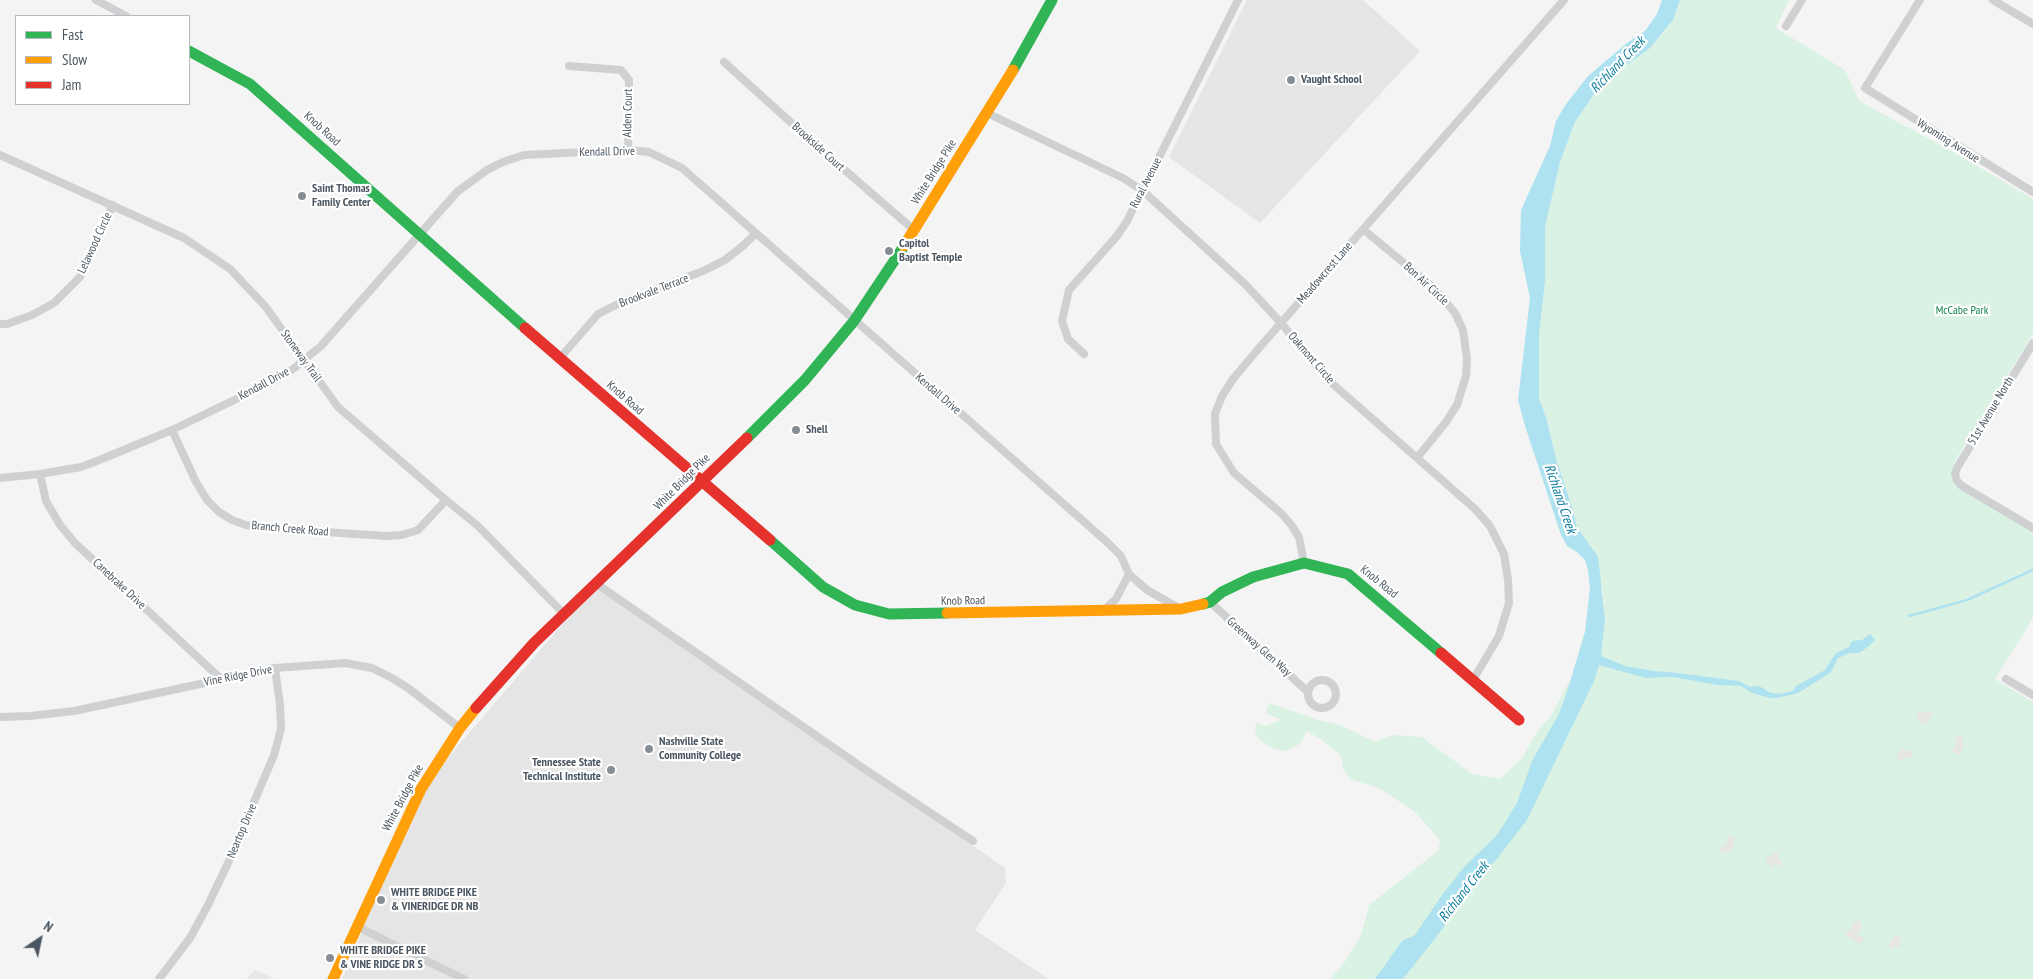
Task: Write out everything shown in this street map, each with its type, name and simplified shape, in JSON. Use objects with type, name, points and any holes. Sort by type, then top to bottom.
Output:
[{"type":"street","points":[[96,0],[124,15]]},
{"type":"street","name":"White Bridge Pike","points":[[333,979],[421,789],[460,728],[492,688],[534,643],[597,584],[805,380],[854,320],[914,230],[987,113],[1040,24],[1052,0]]},
{"type":"street","name":"Rural Avenue","points":[[1084,354],[1068,339],[1062,321],[1069,290],[1117,236],[1143,191],[1238,0]]},
{"type":"street","name":"Meadowcrest Lane","points":[[1304,564],[1299,537],[1292,526],[1282,514],[1234,473],[1216,444],[1215,414],[1222,396],[1238,373],[1564,0]]},
{"type":"street","points":[[1786,26],[1802,0]]},
{"type":"street","name":"Wyoming Avenue","points":[[1920,0],[1865,88],[2033,192]]},
{"type":"street","points":[[1993,0],[2033,24]]},
{"type":"street","name":"Knob Road","points":[[190,52],[250,84],[420,236],[823,587],[855,605],[888,614],[1102,612],[1181,609],[1210,602],[1222,592],[1253,577],[1304,564],[1348,574],[1382,601],[1519,720]]},
{"type":"street","name":"Brookside Court","points":[[724,62],[914,230]]},
{"type":"street","name":"Alden Court","points":[[569,66],[621,70],[628,80],[628,150]]},
{"type":"street","name":"Oakmont Circle","points":[[987,113],[1123,178],[1143,191],[1245,284],[1282,323],[1326,378],[1475,509],[1490,526],[1504,554],[1509,603],[1499,636],[1473,680]]},
{"type":"street","name":"Kendall Drive","points":[[0,478],[81,467],[172,430],[278,379],[321,346],[457,192],[471,180],[503,162],[524,155],[628,150],[649,152],[682,168],[1107,542],[1121,556],[1129,574],[1147,590],[1181,609]]},
{"type":"street","name":"Stoneway Trail","points":[[0,155],[184,238],[230,269],[265,306],[338,407],[478,526],[564,614]]},
{"type":"street","name":"Lelawood Circle","points":[[0,324],[7,324],[32,315],[54,303],[80,277],[113,205]]},
{"type":"street","name":"Bon Air Circle","points":[[1364,230],[1434,288],[1455,312],[1463,330],[1466,345],[1466,376],[1456,405],[1446,422],[1417,458]]},
{"type":"street","name":"Brookvale Terrace","points":[[560,358],[598,314],[703,272],[725,260],[756,233]]},
{"type":"street","name":"51st Avenue North","points":[[2033,343],[1955,474],[1957,481],[1965,488],[2033,528]]},
{"type":"street","name":"Branch Creek Road","points":[[172,430],[196,482],[207,500],[219,512],[232,520],[246,525],[274,529],[402,535],[418,530],[446,500]]},
{"type":"street","name":"Canebrake Drive","points":[[40,474],[46,501],[60,525],[75,543],[221,679]]},
{"type":"street","points":[[1102,612],[1116,599],[1129,574]]},
{"type":"street","points":[[597,584],[863,768],[973,841]]},
{"type":"street","name":"Greenway Glen Way","points":[[1210,602],[1308,692]]},
{"type":"street","name":"Vine Ridge Drive","points":[[0,717],[74,711],[275,668],[345,662],[372,668],[408,688],[460,728]]},
{"type":"street","name":"Neartop Drive","points":[[159,979],[190,938],[208,905],[274,755],[280,729],[280,705],[275,668]]},
{"type":"street","points":[[2006,679],[2033,695]]},
{"type":"street","points":[[356,926],[464,979]]},
{"type":"shaded area","points":[[1247,0],[1363,0],[1420,51],[1260,223],[1169,157]]},
{"type":"shaded area","name":"Nashville State Community College","points":[[597,584],[1005,868],[1006,883],[975,930],[1049,979],[342,979],[421,789]]},
{"type":"shaded area","points":[[255,970],[275,979],[246,979]]},
{"type":"green space","name":"McCabe Park","points":[[1680,0],[1789,0],[1776,28],[1845,70],[1859,101],[1955,153],[2033,199],[2033,334],[1955,461],[1951,474],[1954,484],[1962,491],[2033,532],[2033,618],[1995,679],[2033,702],[2033,979],[1330,979],[1346,960],[1362,933],[1369,905],[1438,851],[1440,840],[1416,813],[1381,789],[1350,779],[1343,769],[1341,756],[1322,740],[1307,731],[1300,744],[1285,751],[1272,748],[1260,740],[1255,732],[1256,723],[1265,726],[1281,720],[1266,713],[1269,703],[1318,720],[1340,725],[1375,742],[1392,735],[1422,737],[1472,774],[1500,779],[1522,758],[1539,729],[1551,716],[1568,684],[1595,661],[1602,641],[1605,619],[1603,591],[1577,527],[1557,462],[1546,417],[1539,399],[1539,335],[1545,281],[1545,227],[1560,162],[1575,122],[1596,91],[1621,69],[1650,48],[1663,34],[1673,20]]},
{"type":"sand","points":[[1920,709],[1924,713],[1930,711],[1933,715],[1925,725],[1916,717]]},
{"type":"sand","points":[[1958,735],[1962,737],[1964,746],[1960,754],[1957,755],[1952,750],[1956,744],[1954,739]]},
{"type":"sand","points":[[1901,749],[1910,751],[1913,754],[1911,757],[1906,757],[1902,762],[1896,758]]},
{"type":"sand","points":[[1731,835],[1735,837],[1732,849],[1720,853],[1719,848],[1726,845],[1728,837]]},
{"type":"sand","points":[[1775,852],[1782,863],[1778,866],[1774,863],[1774,866],[1771,868],[1766,862],[1766,858]]},
{"type":"sand","points":[[1854,922],[1861,922],[1862,928],[1857,935],[1863,937],[1861,943],[1857,943],[1845,934],[1851,929]]},
{"type":"sand","points":[[1897,934],[1902,946],[1892,949],[1889,943]]},
{"type":"water","name":"Richland Creek","points":[[1662,0],[1680,0],[1673,20],[1650,48],[1621,69],[1596,91],[1575,122],[1560,162],[1545,227],[1545,281],[1539,335],[1539,399],[1546,417],[1557,462],[1577,527],[1598,557],[1605,619],[1601,656],[1625,666],[1739,681],[1750,687],[1759,686],[1771,693],[1779,694],[1793,691],[1796,686],[1825,670],[1836,653],[1849,647],[1852,641],[1862,640],[1870,634],[1875,640],[1859,653],[1850,653],[1838,658],[1831,672],[1798,693],[1777,698],[1752,693],[1741,686],[1718,685],[1673,677],[1646,678],[1599,665],[1594,681],[1527,820],[1496,860],[1466,888],[1453,913],[1440,932],[1403,979],[1375,979],[1402,941],[1415,935],[1442,895],[1465,866],[1496,836],[1517,803],[1533,759],[1558,716],[1585,632],[1590,588],[1588,570],[1585,560],[1567,546],[1561,535],[1518,400],[1530,298],[1520,251],[1521,210],[1550,146],[1556,121],[1566,104],[1588,76],[1627,43],[1645,31],[1657,14]]},
{"type":"waterway","points":[[1909,616],[1967,600],[2033,570]]},
{"type":"traffic: fast","points":[[1013,70],[1052,0]]},
{"type":"traffic: fast","points":[[190,52],[250,84],[525,328]]},
{"type":"traffic: fast","points":[[747,438],[805,380],[854,321],[904,246]]},
{"type":"traffic: fast","points":[[770,540],[823,587],[855,605],[889,614],[947,613]]},
{"type":"traffic: fast","points":[[1203,604],[1210,602],[1222,592],[1253,577],[1304,563],[1348,574],[1441,653]]},
{"type":"traffic: slow","points":[[904,246],[1013,70]]},
{"type":"traffic: slow","points":[[947,613],[1181,609],[1203,604]]},
{"type":"traffic: slow","points":[[333,979],[421,789],[460,728],[476,708]]},
{"type":"traffic: jam","points":[[525,328],[770,540]]},
{"type":"traffic: jam","points":[[476,708],[534,643],[747,438]]},
{"type":"traffic: jam","points":[[1441,653],[1519,720]]},
{"type":"place","name":"Vaught School","points":[[1291,80]]},
{"type":"place","name":"Saint Thomas Family Center","points":[[302,196]]},
{"type":"place","name":"Capitol Baptist Temple","points":[[889,251]]},
{"type":"place","name":"Shell","points":[[796,430]]},
{"type":"place","name":"Nashville State Community College","points":[[649,749]]},
{"type":"place","name":"Tennessee State Technical Institute","points":[[611,770]]},
{"type":"place","name":"WHITE BRIDGE PIKE & VINERIDGE DR NB","points":[[381,900]]},
{"type":"place","name":"WHITE BRIDGE PIKE & VINE RIDGE DR S","points":[[330,958]]}]
